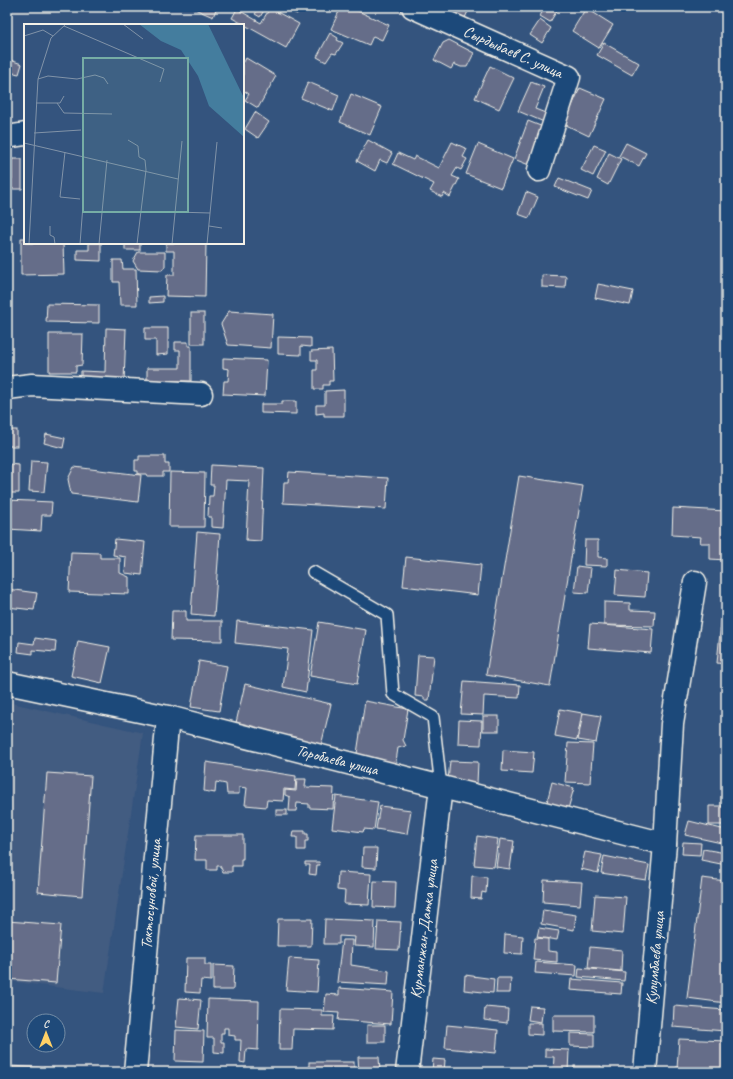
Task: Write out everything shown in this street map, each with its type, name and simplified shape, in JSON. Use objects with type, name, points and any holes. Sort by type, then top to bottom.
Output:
[{"type":"street","name":"Сырдыбаев С. улица","points":[[413,7],[569,76],[539,170]]},
{"type":"street","points":[[7,137],[24,134]]},
{"type":"street","points":[[7,388],[32,385],[201,394]]},
{"type":"street","name":"Кулумбаева улица","points":[[645,1072],[665,844],[672,724],[695,582]]},
{"type":"street","name":"Торобаева улица","points":[[7,683],[168,717],[665,844]]},
{"type":"street","name":"Токтосуновой, улица","points":[[135,1072],[168,717]]},
{"type":"street","name":"Курманжан-Датка улица","points":[[408,1072],[441,787]]},
{"type":"lane","points":[[313,572],[387,614],[393,694],[434,717],[441,787]]},
{"type":"shaded area","points":[[7,702],[143,733],[104,993],[7,981]]},
{"type":"building","points":[[190,7],[217,7],[213,17]]},
{"type":"building","points":[[260,7],[266,7],[260,17],[255,14]]},
{"type":"building","points":[[291,7],[300,7],[297,14],[290,11]]},
{"type":"building","points":[[341,7],[349,7],[389,25],[382,40],[373,36],[369,45],[331,29]]},
{"type":"building","points":[[437,7],[470,7],[464,20]]},
{"type":"building","points":[[545,7],[559,7],[550,22],[540,16]]},
{"type":"building","points":[[270,8],[299,24],[286,48],[232,18],[237,9],[261,23]]},
{"type":"building","points":[[586,8],[613,25],[599,48],[572,31]]},
{"type":"building","points":[[540,20],[551,28],[542,43],[530,35]]},
{"type":"building","points":[[330,33],[338,38],[337,40],[343,43],[336,54],[332,53],[326,62],[317,57]]},
{"type":"building","points":[[449,40],[474,53],[467,67],[461,67],[454,64],[451,69],[434,60],[443,43]]},
{"type":"building","points":[[604,43],[639,63],[632,75],[597,55]]},
{"type":"building","points":[[246,58],[276,76],[258,108],[245,100],[249,94],[244,91],[244,62]]},
{"type":"building","points":[[7,59],[22,64],[19,74],[14,73],[11,79],[7,78]]},
{"type":"building","points":[[490,66],[514,78],[499,109],[475,98]]},
{"type":"building","points":[[308,82],[339,95],[333,111],[301,98]]},
{"type":"building","points":[[531,82],[544,87],[535,109],[548,114],[544,122],[518,111]]},
{"type":"building","points":[[580,88],[606,99],[589,136],[564,124]]},
{"type":"building","points":[[351,94],[382,107],[370,135],[340,122]]},
{"type":"building","points":[[255,112],[269,122],[258,138],[245,129]]},
{"type":"building","points":[[528,121],[543,127],[529,165],[514,159]]},
{"type":"building","points":[[368,140],[392,153],[387,163],[380,160],[375,171],[357,161]]},
{"type":"building","points":[[452,142],[467,149],[463,157],[467,159],[461,170],[457,168],[452,176],[459,179],[450,197],[444,193],[442,197],[430,191],[434,184],[393,164],[398,153],[413,160],[415,156],[439,168]]},
{"type":"building","points":[[626,143],[646,153],[639,166],[619,156]]},
{"type":"building","points":[[478,144],[513,159],[501,188],[466,174]]},
{"type":"building","points":[[594,145],[606,150],[593,176],[581,170]]},
{"type":"building","points":[[609,153],[621,159],[608,185],[597,179]]},
{"type":"building","points":[[7,156],[10,156],[10,178],[7,178]]},
{"type":"building","points":[[12,159],[22,159],[22,189],[7,189],[7,179],[12,179]]},
{"type":"building","points":[[559,178],[592,191],[588,200],[555,187]]},
{"type":"building","points":[[526,192],[538,197],[529,218],[518,214]]},
{"type":"building","points":[[7,232],[11,232],[11,252],[7,252]]},
{"type":"building","points":[[21,238],[24,238],[24,244],[63,244],[64,274],[21,275]]},
{"type":"building","points":[[89,244],[101,244],[101,261],[77,260],[77,250],[89,250]]},
{"type":"building","points":[[125,244],[140,244],[140,250],[125,250]]},
{"type":"building","points":[[166,244],[206,244],[205,297],[166,296],[167,275],[174,275],[174,251],[166,251]]},
{"type":"building","points":[[138,252],[165,252],[165,266],[162,270],[138,269],[133,261]]},
{"type":"building","points":[[113,260],[122,260],[123,269],[136,269],[137,305],[120,305],[119,282],[113,282]]},
{"type":"building","points":[[542,275],[566,276],[565,288],[542,287]]},
{"type":"building","points":[[598,284],[633,291],[630,305],[595,298]]},
{"type":"building","points":[[163,296],[163,302],[149,303],[149,297]]},
{"type":"building","points":[[47,304],[99,305],[99,323],[46,322]]},
{"type":"building","points":[[229,311],[273,314],[271,348],[228,345],[221,324]]},
{"type":"building","points":[[191,313],[204,313],[204,344],[191,344]]},
{"type":"building","points":[[106,328],[126,329],[124,382],[81,381],[81,371],[105,372]]},
{"type":"building","points":[[145,328],[168,328],[168,354],[156,355],[156,340],[145,340]]},
{"type":"building","points":[[49,334],[83,334],[82,365],[76,366],[76,372],[49,372]]},
{"type":"building","points":[[278,337],[311,338],[311,347],[301,346],[301,355],[278,354]]},
{"type":"building","points":[[175,342],[188,342],[188,346],[191,346],[191,381],[147,381],[147,368],[180,368],[180,350],[175,350]]},
{"type":"building","points":[[332,350],[333,381],[329,381],[329,385],[323,385],[323,389],[314,389],[314,370],[317,370],[317,360],[311,360],[311,351]]},
{"type":"building","points":[[223,358],[267,360],[265,396],[223,394],[224,381],[228,381],[229,369],[223,368]]},
{"type":"building","points":[[344,390],[344,416],[324,416],[324,413],[316,414],[316,405],[325,405],[325,391]]},
{"type":"building","points":[[282,401],[296,401],[296,414],[261,413],[261,404],[282,404]]},
{"type":"building","points":[[7,430],[17,430],[17,446],[7,446]]},
{"type":"building","points":[[46,434],[65,438],[63,448],[44,443]]},
{"type":"building","points":[[139,456],[165,456],[165,464],[169,464],[169,472],[163,472],[163,476],[147,476],[146,474],[138,474],[138,471],[135,471],[135,460],[139,460]]},
{"type":"building","points":[[31,461],[47,462],[44,492],[29,491]]},
{"type":"building","points":[[7,464],[19,465],[19,493],[7,493]]},
{"type":"building","points":[[211,465],[264,468],[261,541],[246,540],[249,481],[226,480],[223,528],[211,527],[211,517],[208,517],[209,496],[213,496],[214,485],[210,485]]},
{"type":"building","points":[[74,467],[141,475],[138,502],[71,494],[68,479]]},
{"type":"building","points":[[170,472],[205,473],[204,527],[169,527]]},
{"type":"building","points":[[289,472],[388,478],[386,509],[283,503],[284,482],[288,482]]},
{"type":"building","points":[[519,476],[583,486],[550,686],[486,675]]},
{"type":"building","points":[[7,500],[52,502],[51,515],[42,515],[41,531],[7,529]]},
{"type":"building","points":[[673,508],[726,511],[726,560],[710,559],[710,543],[700,543],[701,537],[672,535]]},
{"type":"building","points":[[197,532],[220,534],[214,616],[191,614]]},
{"type":"building","points":[[115,539],[145,542],[142,575],[125,573],[126,557],[113,555]]},
{"type":"building","points":[[585,540],[598,540],[598,557],[607,558],[607,566],[584,565]]},
{"type":"building","points":[[71,552],[100,553],[100,558],[120,558],[120,573],[129,577],[129,594],[69,592]]},
{"type":"building","points":[[406,557],[481,565],[478,595],[403,586]]},
{"type":"building","points":[[577,566],[591,568],[588,593],[574,592]]},
{"type":"building","points":[[617,570],[647,573],[645,597],[615,595]]},
{"type":"building","points":[[7,589],[37,593],[34,610],[7,607]]},
{"type":"building","points":[[604,602],[630,603],[630,610],[655,611],[654,626],[604,625]]},
{"type":"building","points":[[723,602],[726,602],[726,664],[717,663]]},
{"type":"building","points":[[172,611],[186,611],[186,621],[222,621],[222,641],[171,640]]},
{"type":"building","points":[[237,621],[313,630],[306,692],[283,687],[288,649],[235,643]]},
{"type":"building","points":[[319,622],[366,630],[357,684],[310,676]]},
{"type":"building","points":[[590,624],[653,629],[651,653],[588,648]]},
{"type":"building","points":[[35,638],[56,641],[55,652],[33,650],[33,654],[18,652],[19,642],[34,644]]},
{"type":"building","points":[[78,641],[110,647],[102,683],[71,676]]},
{"type":"building","points":[[418,655],[434,656],[429,700],[424,700],[424,697],[415,696]]},
{"type":"building","points":[[199,661],[227,666],[219,711],[191,707]]},
{"type":"building","points":[[464,681],[520,685],[519,698],[484,696],[483,715],[461,714]]},
{"type":"building","points":[[245,684],[331,704],[320,750],[235,727]]},
{"type":"building","points":[[365,701],[408,709],[403,740],[406,746],[398,748],[395,768],[356,760]]},
{"type":"building","points":[[560,709],[582,713],[577,740],[555,736]]},
{"type":"building","points":[[583,713],[601,716],[596,743],[578,740]]},
{"type":"building","points":[[483,716],[499,716],[499,731],[483,731]]},
{"type":"building","points":[[459,720],[482,721],[481,745],[458,744]]},
{"type":"building","points":[[568,743],[593,744],[590,783],[565,782]]},
{"type":"building","points":[[503,750],[534,752],[532,773],[502,771]]},
{"type":"building","points":[[450,761],[478,762],[477,783],[448,781]]},
{"type":"building","points":[[206,762],[296,776],[295,790],[284,789],[283,801],[267,800],[266,807],[245,805],[247,788],[239,787],[239,794],[227,794],[226,784],[216,782],[215,793],[204,791]]},
{"type":"building","points":[[47,773],[91,776],[82,896],[38,892]]},
{"type":"building","points":[[297,779],[306,779],[305,787],[334,788],[333,809],[309,808],[309,804],[297,803],[296,811],[289,811],[290,797],[285,795],[285,790],[296,791]]},
{"type":"building","points":[[552,782],[574,788],[566,816],[545,810]]},
{"type":"building","points":[[336,796],[378,802],[374,830],[364,829],[363,832],[332,828]]},
{"type":"building","points":[[723,797],[726,797],[726,825],[709,825],[709,806],[723,806]]},
{"type":"building","points":[[380,806],[411,810],[407,834],[376,829]]},
{"type":"building","points":[[276,810],[287,810],[287,815],[276,815]]},
{"type":"building","points":[[689,821],[726,830],[726,844],[685,835]]},
{"type":"building","points":[[293,831],[305,831],[305,834],[308,834],[308,841],[305,841],[305,850],[297,850],[297,837],[292,837]]},
{"type":"building","points":[[196,835],[243,835],[243,859],[241,859],[241,866],[232,866],[232,872],[223,872],[220,866],[217,866],[217,870],[207,870],[207,860],[195,860]]},
{"type":"building","points":[[477,836],[498,839],[494,867],[474,865]]},
{"type":"building","points":[[500,839],[514,841],[510,869],[496,867]]},
{"type":"building","points":[[683,842],[701,843],[700,855],[682,854]]},
{"type":"building","points":[[363,848],[377,848],[376,868],[362,867]]},
{"type":"building","points":[[703,849],[726,853],[726,865],[701,860]]},
{"type":"building","points":[[585,852],[602,855],[598,873],[581,869]]},
{"type":"building","points":[[604,856],[649,865],[646,880],[601,873]]},
{"type":"building","points":[[305,862],[319,862],[320,865],[317,865],[316,875],[309,874],[310,865],[305,865]]},
{"type":"building","points":[[338,872],[371,874],[369,905],[344,904],[345,891],[337,890]]},
{"type":"building","points":[[472,876],[487,877],[486,893],[482,892],[481,899],[471,898]]},
{"type":"building","points":[[702,878],[726,881],[726,1003],[687,998]]},
{"type":"building","points":[[544,880],[582,882],[580,905],[543,902]]},
{"type":"building","points":[[374,881],[396,882],[395,908],[373,907]]},
{"type":"building","points":[[595,895],[626,897],[623,934],[592,931]]},
{"type":"building","points":[[543,910],[576,915],[574,930],[541,924]]},
{"type":"building","points":[[278,919],[312,919],[311,946],[277,946]]},
{"type":"building","points":[[325,919],[375,921],[374,947],[354,946],[355,937],[339,936],[339,944],[324,944]]},
{"type":"building","points":[[7,921],[61,925],[56,983],[7,979]]},
{"type":"building","points":[[378,921],[401,922],[399,950],[376,949]]},
{"type":"building","points":[[539,928],[559,931],[557,940],[537,937]]},
{"type":"building","points":[[505,934],[523,936],[522,954],[504,953]]},
{"type":"building","points":[[535,938],[548,939],[548,951],[557,952],[557,962],[533,960]]},
{"type":"building","points":[[342,940],[352,940],[351,965],[389,971],[388,985],[337,982]]},
{"type":"building","points":[[590,947],[622,950],[621,971],[588,968]]},
{"type":"building","points":[[186,958],[205,958],[205,965],[211,965],[211,981],[201,980],[200,993],[185,992]]},
{"type":"building","points":[[289,958],[319,960],[317,992],[286,990]]},
{"type":"building","points":[[536,962],[577,965],[576,976],[535,973]]},
{"type":"building","points":[[213,965],[234,966],[233,990],[213,990]]},
{"type":"building","points":[[579,968],[625,972],[624,981],[578,977]]},
{"type":"building","points":[[465,975],[494,979],[493,993],[464,990]]},
{"type":"building","points":[[497,978],[511,978],[510,993],[496,993]]},
{"type":"building","points":[[571,979],[622,983],[621,994],[570,990]]},
{"type":"building","points":[[339,988],[393,992],[391,1024],[338,1020],[339,1013],[324,1012],[326,994],[339,995]]},
{"type":"building","points":[[179,998],[201,1000],[198,1029],[176,1027]]},
{"type":"building","points":[[208,999],[259,1001],[258,1050],[246,1049],[245,1063],[240,1062],[241,1040],[235,1040],[235,1036],[228,1035],[228,1028],[224,1028],[224,1033],[221,1033],[221,1042],[224,1042],[224,1053],[214,1052],[214,1038],[207,1038]]},
{"type":"building","points":[[530,1006],[543,1007],[541,1022],[528,1020]]},
{"type":"building","points":[[674,1006],[726,1010],[726,1031],[673,1027]]},
{"type":"building","points":[[485,1007],[508,1009],[507,1023],[484,1020]]},
{"type":"building","points":[[280,1009],[322,1010],[322,1016],[334,1016],[333,1030],[293,1029],[292,1050],[279,1050]]},
{"type":"building","points":[[553,1015],[594,1015],[594,1032],[553,1031]]},
{"type":"building","points":[[528,1023],[542,1023],[542,1035],[528,1034]]},
{"type":"building","points":[[367,1025],[385,1025],[385,1042],[367,1042]]},
{"type":"building","points":[[447,1025],[498,1030],[496,1053],[445,1048]]},
{"type":"building","points":[[176,1030],[204,1031],[203,1062],[175,1061]]},
{"type":"building","points":[[570,1033],[594,1034],[594,1047],[570,1046]]},
{"type":"building","points":[[679,1039],[726,1041],[726,1072],[677,1069]]},
{"type":"building","points":[[545,1049],[569,1050],[568,1072],[553,1072],[554,1057],[545,1057]]},
{"type":"building","points":[[358,1057],[379,1057],[380,1072],[359,1072]]},
{"type":"building","points":[[433,1059],[445,1060],[444,1072],[432,1072]]},
{"type":"building","points":[[309,1062],[354,1062],[354,1072],[309,1072]]},
{"type":"building","points":[[7,1066],[54,1068],[54,1072],[7,1072]]},
{"type":"building","points":[[574,1066],[601,1066],[601,1072],[574,1072]]}]
